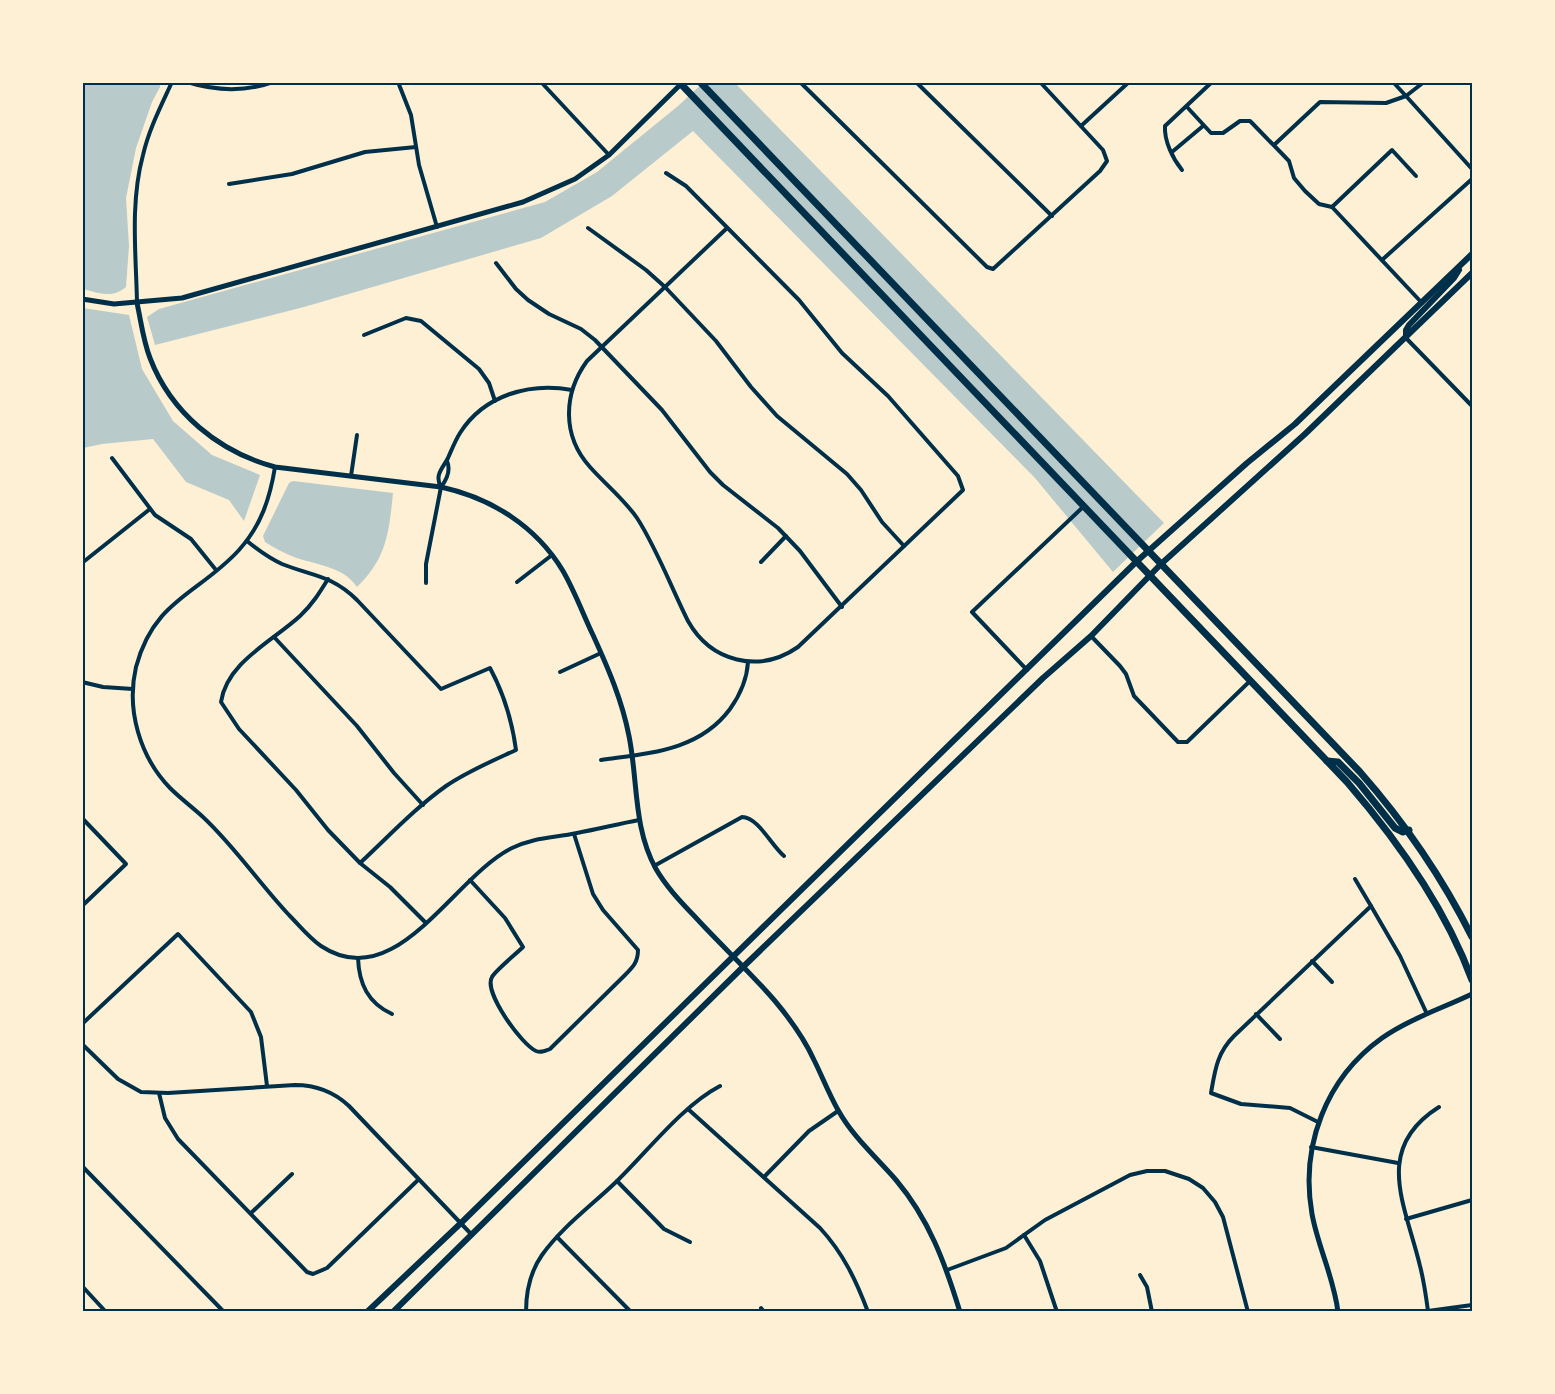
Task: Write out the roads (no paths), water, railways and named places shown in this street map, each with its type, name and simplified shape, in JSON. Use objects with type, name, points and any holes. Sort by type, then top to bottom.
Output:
[{"type":"main road","points":[[700,82],[1360,772],[1409,831],[1473,937]]},
{"type":"main road","points":[[681,83],[1327,761],[1395,840],[1439,910],[1473,980]]},
{"type":"main road","points":[[368,1311],[1028,671],[1136,562],[1247,463],[1295,424],[1473,254]]},
{"type":"main road","points":[[1406,338],[1409,325],[1454,278],[1462,264]]},
{"type":"main road","points":[[393,1311],[743,967],[1043,678],[1091,636],[1161,564],[1270,466],[1473,273]]},
{"type":"main road","points":[[1327,761],[1338,762],[1359,783],[1395,828],[1403,832],[1409,831]]},
{"type":"street","points":[[172,82],[150,132],[139,173],[135,207],[138,303],[149,356],[164,388],[194,424],[223,445],[254,461],[275,467],[441,487],[477,497],[508,514],[530,532],[552,555],[571,586],[618,693],[632,755],[639,820],[654,866],[669,888],[774,1000],[801,1036],[838,1111],[861,1143],[912,1201],[931,1232],[947,1270],[960,1311]]},
{"type":"street","points":[[187,82],[213,89],[232,90],[273,82]]},
{"type":"street","points":[[398,82],[411,115],[418,165],[437,228]]},
{"type":"street","points":[[541,82],[609,155]]},
{"type":"street","points":[[800,82],[987,267],[993,269],[1100,171],[1107,161],[1103,150],[1040,82]]},
{"type":"street","points":[[916,82],[1052,216]]},
{"type":"street","points":[[1082,126],[1130,82]]},
{"type":"street","points":[[1182,170],[1176,163],[1165,126],[1212,82]]},
{"type":"street","points":[[1393,82],[1473,169]]},
{"type":"street","points":[[1274,145],[1320,102],[1386,103],[1406,96],[1424,82]]},
{"type":"street","points":[[82,299],[114,304],[182,298],[437,228],[541,196],[575,179],[609,155],[681,83]]},
{"type":"street","points":[[1186,106],[1211,133],[1223,133],[1235,122],[1250,121],[1289,161],[1294,178],[1305,191],[1319,204],[1332,207],[1422,303]]},
{"type":"street","points":[[1172,152],[1203,126]]},
{"type":"street","points":[[230,184],[292,174],[365,152],[416,147]]},
{"type":"street","points":[[1332,207],[1392,150],[1416,176]]},
{"type":"street","points":[[666,173],[686,186],[726,229],[799,300],[842,353],[888,396],[958,476],[963,490],[842,607],[791,652],[774,659],[748,662],[734,660],[718,653],[692,629],[636,518],[585,461],[576,447],[568,415],[572,390],[582,368],[726,229]]},
{"type":"street","points":[[1382,260],[1473,179]]},
{"type":"street","points":[[588,228],[646,270],[665,287],[716,341],[751,387],[777,416],[847,474],[861,490],[882,522],[904,546]]},
{"type":"street","points":[[496,263],[516,289],[528,300],[549,314],[581,329],[602,347],[662,410],[710,472],[786,536],[800,551],[842,607]]},
{"type":"street","points":[[364,335],[406,318],[421,321],[479,369],[489,383],[495,401]]},
{"type":"street","points":[[1406,338],[1473,406]]},
{"type":"street","points":[[426,583],[426,564],[441,487],[446,480],[447,461],[452,446],[461,431],[473,417],[495,401],[518,391],[554,387],[572,390]]},
{"type":"street","points":[[351,476],[357,435]]},
{"type":"street","points":[[112,458],[161,521],[191,539],[216,570]]},
{"type":"street","points":[[441,487],[438,481],[440,471],[443,463],[447,461]]},
{"type":"street","points":[[275,467],[266,506],[246,541],[234,556],[178,599],[159,618],[136,667],[133,707],[141,743],[153,767],[164,781],[212,825],[269,893],[315,941],[337,954],[358,958],[375,956],[406,941],[496,857],[540,837],[574,834],[639,820]]},
{"type":"street","points":[[1028,671],[972,612],[1083,507]]},
{"type":"street","points":[[82,563],[150,509]]},
{"type":"street","points":[[761,562],[786,536]]},
{"type":"street","points":[[246,541],[282,564],[328,579],[344,588],[441,689],[490,668],[499,684],[509,712],[516,750],[466,773],[423,805],[360,863]]},
{"type":"street","points":[[517,582],[552,555]]},
{"type":"street","points":[[328,579],[309,607],[250,656],[238,669],[222,692],[221,702],[246,738],[284,776],[328,830],[360,863],[390,886],[425,922]]},
{"type":"street","points":[[1091,636],[1123,670],[1134,696],[1178,742],[1187,742],[1250,680]]},
{"type":"street","points":[[274,637],[357,726],[423,805]]},
{"type":"street","points":[[560,672],[601,653]]},
{"type":"street","points":[[601,760],[677,747],[694,741],[709,731],[722,719],[738,697],[745,680],[748,662]]},
{"type":"street","points":[[82,682],[95,686],[133,689]]},
{"type":"street","points":[[654,866],[742,817],[748,817],[756,822],[771,844],[784,856]]},
{"type":"street","points":[[82,818],[126,864],[82,906]]},
{"type":"street","points":[[470,880],[505,918],[523,947],[492,977],[490,986],[509,1022],[535,1051],[542,1053],[550,1049],[636,964],[638,958],[638,950],[603,910],[593,894],[574,834]]},
{"type":"street","points":[[1354,879],[1400,956],[1427,1015]]},
{"type":"street","points":[[1318,1122],[1290,1108],[1241,1104],[1211,1093],[1215,1065],[1222,1049],[1256,1014],[1371,906]]},
{"type":"street","points":[[82,1024],[178,934],[251,1012],[261,1037],[267,1086]]},
{"type":"street","points":[[358,958],[362,983],[369,998],[381,1009],[392,1014]]},
{"type":"street","points":[[1312,961],[1332,982]]},
{"type":"street","points":[[1338,1311],[1334,1288],[1312,1213],[1309,1186],[1311,1147],[1318,1122],[1333,1091],[1361,1055],[1390,1033],[1473,994]]},
{"type":"street","points":[[1256,1014],[1280,1039]]},
{"type":"street","points":[[82,1044],[111,1073],[125,1084],[141,1092],[312,1086],[336,1095],[472,1235]]},
{"type":"street","points":[[526,1311],[531,1277],[542,1255],[556,1237],[688,1109],[703,1096],[720,1086]]},
{"type":"street","points":[[159,1093],[162,1110],[173,1133],[302,1269],[313,1274],[327,1268],[418,1180]]},
{"type":"street","points":[[1439,1107],[1426,1116],[1405,1143],[1398,1163],[1399,1187],[1420,1265],[1428,1311],[1473,1305]]},
{"type":"street","points":[[688,1109],[832,1241],[852,1270],[868,1311]]},
{"type":"street","points":[[764,1177],[809,1131],[838,1111]]},
{"type":"street","points":[[1311,1147],[1398,1163]]},
{"type":"street","points":[[82,1166],[224,1311]]},
{"type":"street","points":[[947,1270],[998,1252],[1046,1220],[1130,1175],[1156,1170],[1181,1175],[1203,1188],[1219,1209],[1248,1311]]},
{"type":"street","points":[[251,1213],[292,1174]]},
{"type":"street","points":[[616,1181],[664,1229],[690,1242]]},
{"type":"street","points":[[1406,1218],[1473,1200]]},
{"type":"street","points":[[1024,1235],[1040,1261],[1057,1311]]},
{"type":"street","points":[[556,1237],[631,1311]]},
{"type":"street","points":[[1140,1275],[1147,1287],[1152,1311]]},
{"type":"street","points":[[82,1286],[106,1311]]}]
